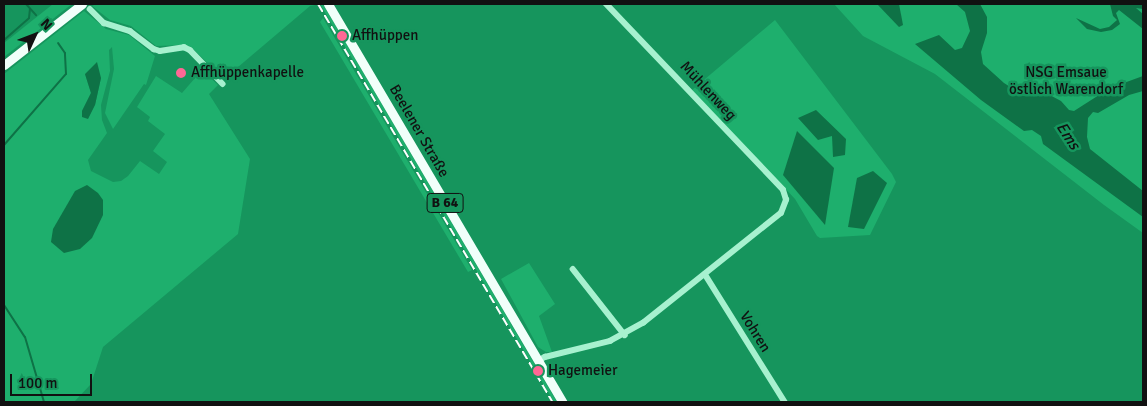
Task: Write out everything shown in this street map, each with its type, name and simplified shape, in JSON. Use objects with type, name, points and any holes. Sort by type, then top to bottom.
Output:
[{"type":"main road","points":[[4,65],[82,4]]},
{"type":"main road","name":"Beelener Straße","points":[[328,4],[562,402]]},
{"type":"street","name":"Mühlenweg","points":[[606,4],[783,190],[786,200],[781,213],[705,274]]},
{"type":"street","points":[[90,9],[104,23],[130,31],[154,49],[160,51],[184,47],[190,50],[222,84]]},
{"type":"street","points":[[573,269],[625,335]]},
{"type":"street","points":[[538,361],[545,357],[610,341],[625,335],[644,323],[705,274]]},
{"type":"street","name":"Vohren","points":[[705,274],[785,402]]},
{"type":"green space","points":[[53,4],[72,4],[4,57],[4,43]]},
{"type":"green space","points":[[96,4],[316,5],[310,6],[224,79],[191,47],[186,45],[156,46],[131,26],[110,20],[92,6]]},
{"type":"green space","points":[[320,4],[323,4],[557,402],[554,402]]},
{"type":"green space","name":"NSG Emsaue östlich Warendorf","points":[[834,4],[1143,4],[1143,233],[935,74],[863,36]]},
{"type":"green space","points":[[84,11],[106,29],[129,35],[155,56],[146,85],[144,84],[113,129],[105,113],[114,69],[112,47],[109,50],[110,71],[101,105],[102,120],[107,133],[88,160],[91,171],[113,182],[121,181],[128,176],[140,161],[159,174],[167,162],[153,151],[165,134],[148,121],[150,117],[137,107],[156,76],[182,93],[202,70],[218,85],[209,94],[250,159],[238,234],[103,347],[91,384],[74,402],[4,402],[4,74]],"holes":[[[85,74],[101,78],[95,105],[82,111],[91,93]]]},
{"type":"green space","points":[[323,18],[472,270],[468,272],[320,22]]},
{"type":"green space","points":[[775,20],[892,174],[896,182],[870,235],[820,238],[817,236],[795,199],[692,90]]},
{"type":"green space","points":[[529,263],[555,304],[539,316],[552,352],[546,352],[538,347],[501,279]]},
{"type":"water","points":[[877,4],[899,4],[903,25],[899,27]]},
{"type":"water","name":"Ems","points":[[956,4],[980,4],[987,17],[987,33],[981,52],[983,64],[1004,83],[1024,96],[1044,92],[1061,101],[1069,110],[1074,111],[1110,88],[1143,76],[1143,91],[1129,95],[1098,113],[1093,112],[1088,118],[1087,137],[1090,149],[1143,191],[1143,217],[1043,144],[1041,136],[1032,130],[1024,131],[981,100],[915,44],[939,35],[955,50],[962,48],[970,31],[965,12]]},
{"type":"water","points":[[1110,4],[1143,4],[1143,9],[1136,8],[1143,14],[1143,29],[1119,10],[1116,13],[1120,24],[1112,30],[1101,32],[1087,29],[1076,18],[1100,29],[1109,27],[1117,20],[1113,16]]},
{"type":"water","points":[[97,62],[101,78],[95,105],[88,119],[82,117],[82,111],[91,93],[85,74]]},
{"type":"water","points":[[816,110],[846,139],[845,155],[833,157],[832,136],[818,140],[798,118]]},
{"type":"water","points":[[797,131],[834,168],[825,225],[783,175]]},
{"type":"water","points":[[873,171],[887,183],[864,229],[848,227],[857,178]]},
{"type":"water","points":[[87,185],[98,193],[103,200],[103,215],[92,238],[80,249],[64,253],[51,242],[53,229],[75,191]]},
{"type":"waterway","points":[[26,4],[36,15]]},
{"type":"waterway","points":[[4,40],[29,18],[30,9]]},
{"type":"waterway","points":[[4,145],[66,74],[65,53],[58,43]]},
{"type":"waterway","points":[[4,305],[25,337],[44,402]]},
{"type":"railway","points":[[318,4],[552,402]]},
{"type":"place","name":"Affhüppen","points":[[342,36]]},
{"type":"place","name":"Affhüppenkapelle","points":[[181,73]]},
{"type":"place","name":"Hagemeier","points":[[538,371]]}]
